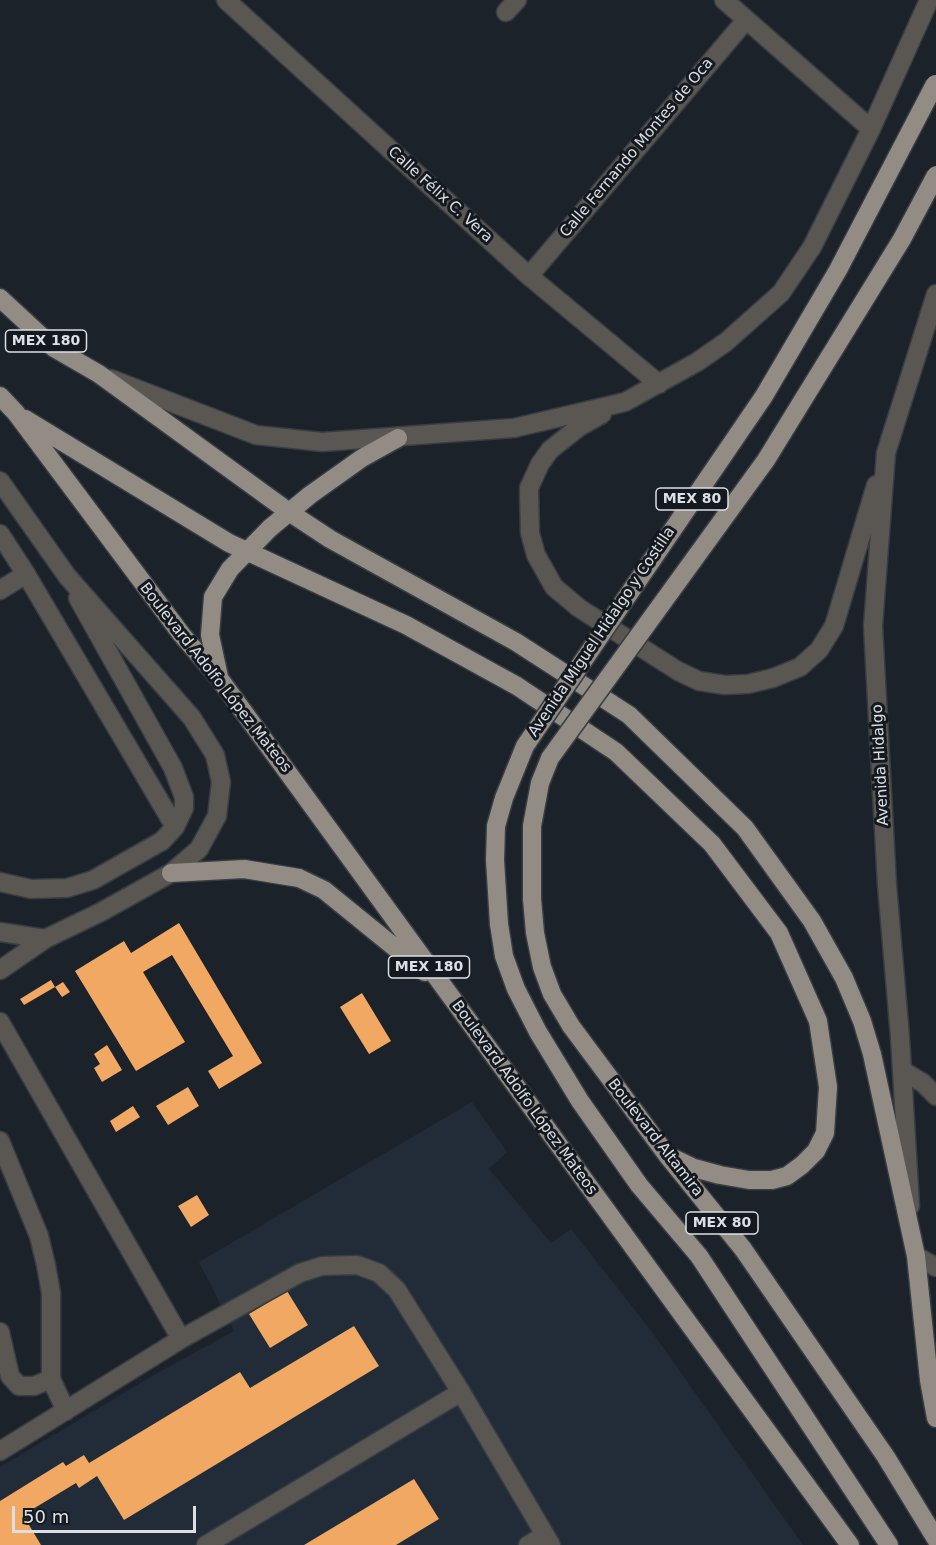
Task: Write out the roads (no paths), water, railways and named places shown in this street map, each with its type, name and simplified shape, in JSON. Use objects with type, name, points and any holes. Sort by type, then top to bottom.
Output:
[{"type":"main road","name":"Avenida Miguel Hidalgo y Costilla","points":[[889,1545],[699,1256],[639,1185],[580,1101],[538,1032],[516,989],[504,956],[499,924],[495,860],[496,826],[504,798],[525,746],[764,396],[838,270],[935,83]]},
{"type":"main road","name":"Avenida Miguel Hidalgo y Costilla","points":[[532,899],[532,826],[540,783],[550,758],[766,460],[902,238],[936,175]]},
{"type":"main road","name":"MEX 180","points":[[0,298],[54,348],[99,374],[289,512],[330,539],[516,642],[628,715],[745,828],[812,921],[844,978],[872,1054],[914,1250],[929,1380],[936,1419]]},
{"type":"main road","name":"Boulevard Adolfo López Mateos","points":[[0,396],[16,413],[175,626],[219,678],[850,1545]]},
{"type":"main road","points":[[16,413],[228,543],[406,625],[518,686],[616,752],[712,844],[779,933],[819,1021],[828,1087],[825,1133],[816,1151],[802,1165],[787,1176],[772,1180],[749,1180],[720,1175],[694,1168],[667,1155]]},
{"type":"main road","points":[[219,678],[210,635],[213,597],[220,582],[247,550],[289,512],[362,458],[398,438]]},
{"type":"main road","points":[[171,873],[244,869],[299,878],[324,891],[445,988]]},
{"type":"main road","name":"Boulevard Altamira","points":[[532,899],[535,933],[542,967],[552,994],[571,1026],[667,1155],[743,1249],[886,1457],[936,1539]]},
{"type":"street","name":"Calle Félix C. Vera","points":[[226,0],[529,276],[658,384]]},
{"type":"street","points":[[724,0],[871,129]]},
{"type":"street","points":[[886,453],[834,626],[819,650],[800,667],[773,678],[748,684],[725,685],[699,681],[678,671],[579,608],[554,587],[536,555],[530,532],[529,488],[540,464],[550,450],[579,427],[658,384],[726,342],[781,293],[812,247],[871,129],[929,0]]},
{"type":"street","name":"Calle Fernando Montes de Oca","points":[[529,276],[746,20]]},
{"type":"street","name":"Avenida Hidalgo","points":[[914,1250],[903,1071],[887,885],[873,626],[886,453],[936,294]]},
{"type":"street","points":[[99,374],[256,435],[322,442],[514,428],[625,402]]},
{"type":"street","points":[[0,481],[67,576],[192,718],[215,755],[221,782],[217,816],[200,849],[171,873],[101,912],[45,939],[0,970]]},
{"type":"street","points":[[0,534],[26,574],[175,827]]},
{"type":"street","points":[[0,590],[26,574]]},
{"type":"street","points":[[0,882],[31,889],[75,885],[93,880],[143,854],[175,827],[184,808],[184,797],[173,768],[90,622],[67,576]]},
{"type":"street","points":[[0,932],[45,939]]},
{"type":"street","points":[[0,1022],[181,1339]]},
{"type":"street","points":[[903,1071],[923,1083],[936,1096]]},
{"type":"street","points":[[0,1141],[39,1236],[51,1293],[51,1379],[66,1411]]},
{"type":"street","points":[[914,1250],[936,1267]]},
{"type":"street","points":[[0,1451],[181,1339],[300,1273],[322,1266],[357,1265],[379,1273],[397,1290],[461,1392],[548,1540],[528,1545]]},
{"type":"street","points":[[0,1332],[10,1376],[19,1386],[34,1386],[51,1379]]},
{"type":"street","points":[[206,1545],[461,1392]]}]
